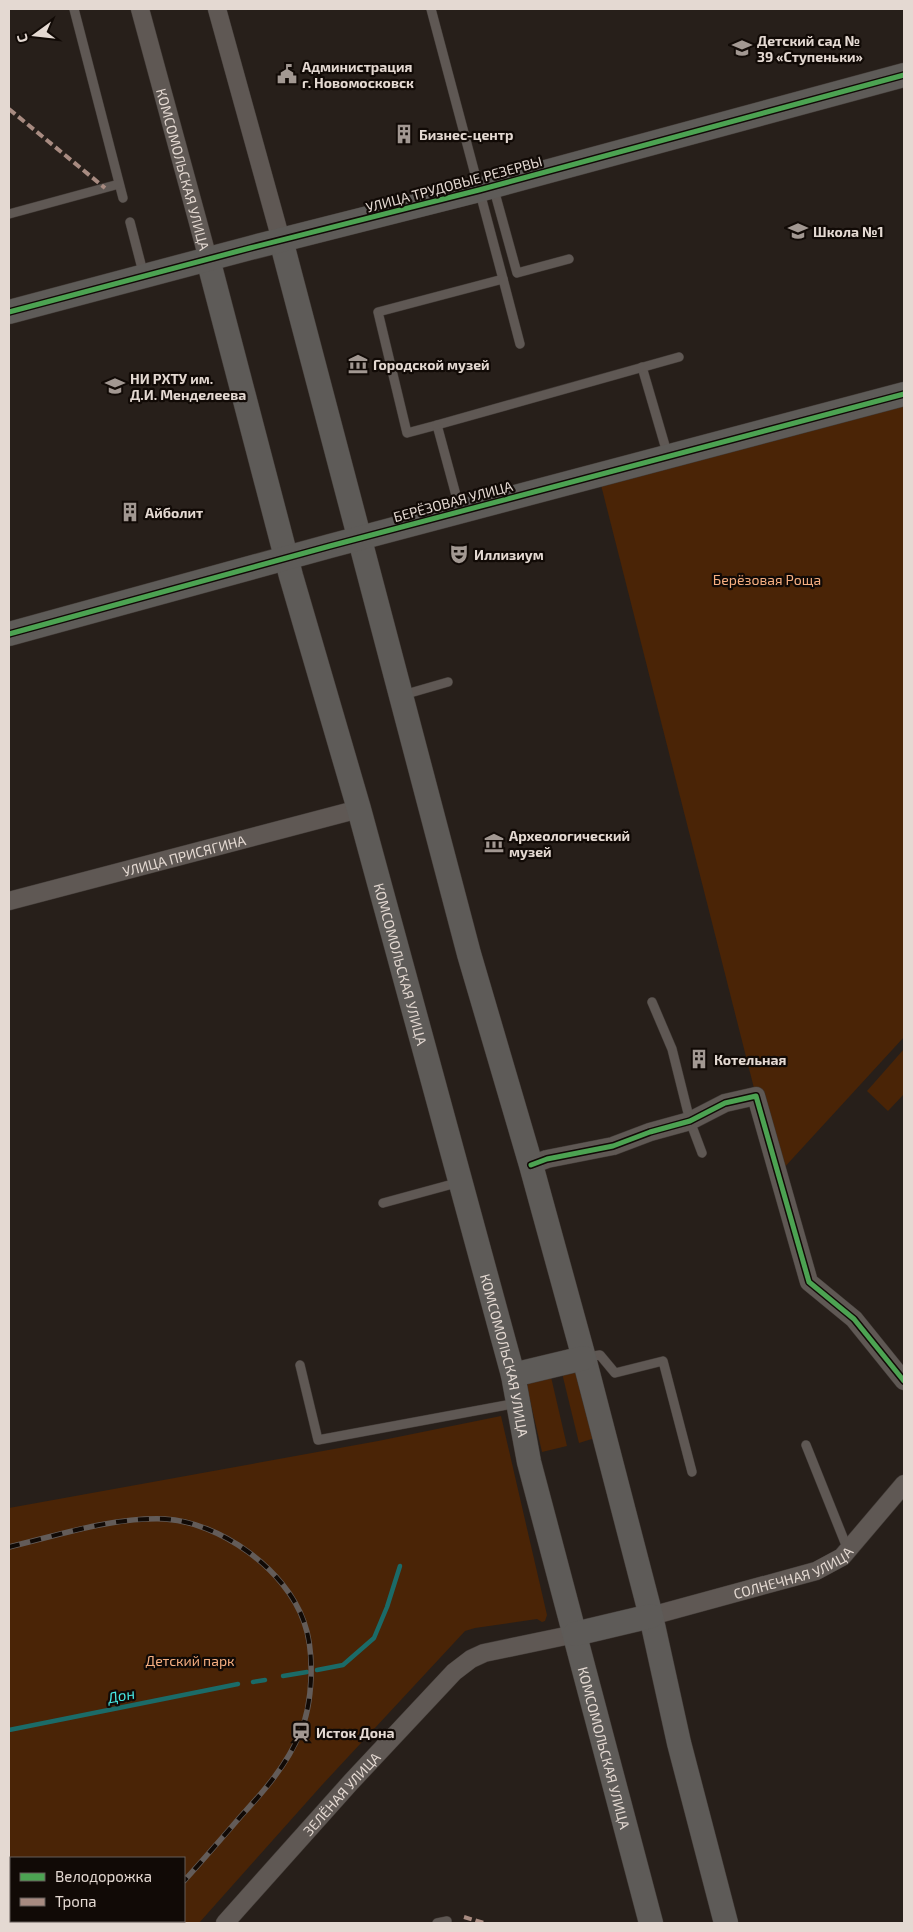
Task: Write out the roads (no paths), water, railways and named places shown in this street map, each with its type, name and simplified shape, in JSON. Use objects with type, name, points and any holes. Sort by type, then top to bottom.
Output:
[{"type":"main road","name":"УЛИЦА ТРУДОВЫЕ РЕЗЕРВЫ","points":[[9,312],[486,188],[904,75]]},
{"type":"main road","points":[[281,240],[469,954],[531,1165],[584,1358],[651,1616],[679,1743],[726,1923]]},
{"type":"main road","name":"КОМСОМОЛЬСКАЯ УЛИЦА","points":[[208,260],[287,558],[359,809],[513,1375],[529,1462],[651,1923]]},
{"type":"main road","name":"БЕРЁЗОВАЯ УЛИЦА","points":[[9,634],[358,538],[904,394]]},
{"type":"main road","points":[[513,1375],[584,1358]]},
{"type":"main road","points":[[575,1634],[651,1616]]},
{"type":"street","name":"КОМСОМОЛЬСКАЯ УЛИЦА","points":[[140,9],[208,260]]},
{"type":"street","points":[[217,9],[281,240]]},
{"type":"street","name":"УЛИЦА ПРИСЯГИНА","points":[[9,901],[359,809]]},
{"type":"street","points":[[531,1165],[547,1159],[613,1146],[650,1132],[690,1121],[725,1104],[756,1096],[809,1282],[854,1319],[904,1381]]},
{"type":"street","name":"СОЛНЕЧНАЯ УЛИЦА","points":[[651,1616],[816,1571],[842,1557],[904,1484]]},
{"type":"street","name":"ЗЕЛЁНАЯ УЛИЦА","points":[[225,1923],[351,1782],[454,1672],[484,1653],[575,1634]]},
{"type":"lane","points":[[74,9],[123,198]]},
{"type":"lane","points":[[430,9],[486,188],[517,273],[569,259]]},
{"type":"lane","points":[[9,214],[119,184]]},
{"type":"lane","points":[[486,188],[503,279],[520,344]]},
{"type":"lane","points":[[130,222],[144,276]]},
{"type":"lane","points":[[503,279],[378,312],[408,433],[680,357]]},
{"type":"lane","points":[[642,367],[668,456]]},
{"type":"lane","points":[[437,425],[460,511]]},
{"type":"lane","points":[[400,696],[448,682]]},
{"type":"lane","points":[[652,1002],[672,1049],[690,1121],[702,1153]]},
{"type":"lane","points":[[383,1203],[460,1182]]},
{"type":"lane","points":[[584,1358],[600,1355],[614,1373],[663,1361],[692,1472]]},
{"type":"lane","points":[[300,1365],[318,1440],[517,1403]]},
{"type":"lane","points":[[806,1445],[848,1550]]},
{"type":"waterway","name":"Дон","points":[[317,1670],[343,1665],[374,1638],[387,1607],[400,1566]]},
{"type":"waterway","name":"Дон","points":[[283,1676],[307,1672]]},
{"type":"waterway","name":"Дон","points":[[253,1682],[265,1680]]},
{"type":"waterway","name":"Дон","points":[[9,1730],[238,1684]]},
{"type":"railway","points":[[9,1547],[86,1528],[125,1521],[165,1519],[186,1522],[228,1539],[248,1552],[282,1584],[295,1602],[308,1634],[311,1663],[308,1708],[300,1733],[289,1756],[274,1777],[185,1880]]},
{"type":"place","name":"Детский сад № 39 «Ступеньки»","points":[[742,48]]},
{"type":"place","name":"Администрация г. Новомосковск","points":[[287,74]]},
{"type":"place","name":"Бизнес-центр","points":[[404,134]]},
{"type":"place","name":"Школа №1","points":[[798,231]]},
{"type":"place","name":"Городской музей","points":[[358,364]]},
{"type":"place","name":"НИ РХТУ им. Д.И. Менделеева","points":[[115,386]]},
{"type":"place","name":"Айболит","points":[[130,512]]},
{"type":"place","name":"Иллизиум","points":[[459,554]]},
{"type":"place","name":"Археологический музей","points":[[494,843]]},
{"type":"place","name":"Котельная","points":[[699,1059]]},
{"type":"place","name":"Исток Дона","points":[[301,1732]]},
{"type":"park label","name":"Берёзовая Роща","points":[[767,579]]},
{"type":"park label","name":"Детский парк","points":[[190,1660]]}]
